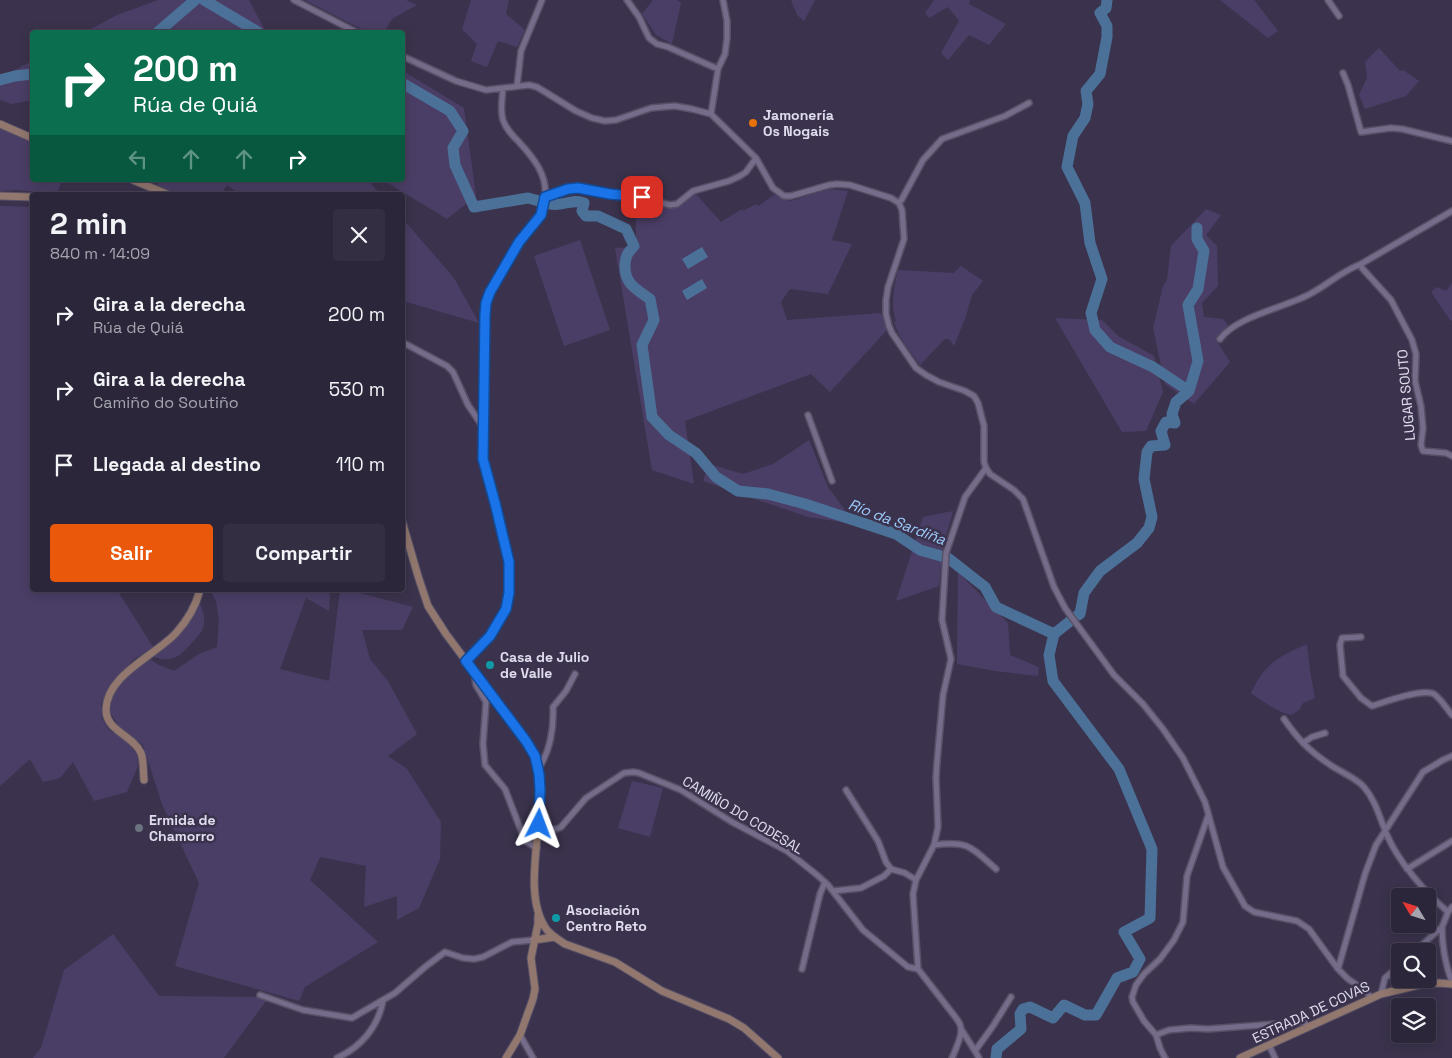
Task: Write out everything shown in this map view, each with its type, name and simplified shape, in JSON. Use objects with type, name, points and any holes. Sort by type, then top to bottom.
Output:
[{"type":"main road","points":[[0,124],[30,137]]},
{"type":"main road","points":[[138,182],[161,192]]},
{"type":"main road","points":[[0,196],[30,197]]},
{"type":"main road","points":[[405,531],[428,606],[446,634],[526,741],[535,756],[538,770],[541,805],[534,890],[538,911],[538,924],[531,958],[534,994],[520,1035],[506,1058]]},
{"type":"main road","points":[[144,780],[140,753],[134,744],[113,727],[109,721],[106,710],[109,695],[118,681],[134,665],[159,648],[176,633],[190,615],[199,592]]},
{"type":"main road","points":[[538,911],[546,928],[565,944],[615,962],[662,991],[730,1019],[744,1028],[778,1058]]},
{"type":"main road","points":[[534,940],[546,928]]},
{"type":"main road","points":[[534,940],[555,937]]},
{"type":"main road","name":"ESTRADA DE COVAS","points":[[1240,1058],[1381,994],[1419,985],[1452,983]]},
{"type":"street","points":[[294,0],[352,30]]},
{"type":"street","points":[[517,86],[522,51],[542,0]]},
{"type":"street","points":[[627,0],[639,17],[649,38],[657,44],[718,69]]},
{"type":"street","points":[[711,114],[718,69],[724,54],[727,38],[727,21],[723,0]]},
{"type":"street","points":[[1328,0],[1339,16]]},
{"type":"street","points":[[405,57],[456,81],[486,90],[529,85],[537,87],[576,111],[605,121],[616,120],[651,108],[675,106],[711,114],[756,158],[773,188],[784,196],[791,196],[837,184],[850,185],[891,198],[899,203],[903,215],[904,239],[888,287],[886,300],[886,314],[892,333],[916,368],[939,382],[974,396],[978,403],[984,426],[984,462],[986,468],[990,474],[1014,490],[1023,499],[1054,587],[1065,608],[1114,675],[1143,704],[1183,758],[1200,792],[1223,867],[1245,906],[1254,912],[1297,921],[1309,929],[1338,969],[1348,979],[1366,991],[1371,998]]},
{"type":"street","points":[[1343,73],[1361,132],[1391,128],[1402,129],[1452,141]]},
{"type":"street","points":[[466,661],[490,636],[506,609],[509,593],[509,562],[483,459],[486,303],[490,292],[519,242],[541,215],[545,197],[544,178],[541,170],[510,132],[503,120],[502,89]]},
{"type":"street","points":[[899,203],[923,160],[942,139],[1005,116],[1029,103]]},
{"type":"street","points":[[545,197],[568,189],[578,188],[677,204],[693,191],[740,176],[746,172],[756,158]]},
{"type":"street","points":[[1220,339],[1244,320],[1302,298],[1346,270],[1361,264],[1452,211]]},
{"type":"street","name":"LUGAR SOUTO","points":[[1361,264],[1362,268],[1392,300],[1412,340],[1416,354],[1415,381],[1421,406],[1423,428],[1421,445],[1423,451],[1446,453],[1452,456]]},
{"type":"street","points":[[405,344],[447,366],[453,372],[468,404],[483,427]]},
{"type":"street","points":[[808,415],[832,481]]},
{"type":"street","points":[[979,1058],[958,1021],[918,969],[913,894],[916,880],[934,845],[938,827],[936,778],[943,695],[951,659],[942,620],[946,553],[965,497],[986,468]]},
{"type":"street","points":[[1361,637],[1342,638],[1340,645],[1344,676],[1361,698],[1372,706],[1409,695],[1429,693],[1434,694],[1452,715]]},
{"type":"street","points":[[474,671],[476,684],[486,702],[482,744],[485,766],[505,788],[525,841],[537,848]]},
{"type":"street","points":[[538,770],[543,763],[552,734],[554,723],[553,707],[566,691],[575,674]]},
{"type":"street","points":[[1284,719],[1308,749],[1364,787],[1376,805],[1386,829],[1386,834],[1407,869],[1448,912]]},
{"type":"street","points":[[1303,743],[1325,732]]},
{"type":"street","points":[[1338,969],[1365,874],[1376,845],[1423,772],[1452,756]]},
{"type":"street","name":"CAMIÑO DO CODESAL","points":[[539,824],[552,830],[561,827],[586,798],[624,773],[633,772],[681,790],[732,822],[786,851],[825,882],[863,930],[908,967],[918,969]]},
{"type":"street","points":[[846,790],[878,841],[886,862],[891,869],[905,873],[916,880]]},
{"type":"street","points":[[1165,1058],[1156,1034],[1144,1021],[1132,997],[1136,985],[1144,974],[1160,959],[1174,940],[1183,922],[1187,876],[1208,814]]},
{"type":"street","points":[[1407,869],[1452,840]]},
{"type":"street","points":[[934,845],[962,844],[974,849],[996,869]]},
{"type":"street","points":[[833,891],[861,888],[884,876],[891,869]]},
{"type":"street","points":[[802,969],[820,894],[825,882]]},
{"type":"street","points":[[1452,907],[1442,927],[1446,966],[1452,983]]},
{"type":"street","points":[[1424,943],[1442,927]]},
{"type":"street","points":[[260,995],[303,1010],[352,1018],[395,993],[445,952],[463,958],[474,959],[483,957],[512,942],[534,940]]},
{"type":"street","points":[[1381,994],[1385,978],[1391,973]]},
{"type":"street","points":[[975,1051],[1011,997]]},
{"type":"street","points":[[337,1058],[356,1046],[369,1034],[380,1013],[382,1001]]},
{"type":"street","points":[[1156,1034],[1169,1030],[1191,1028],[1208,1029],[1304,1022],[1309,1027]]},
{"type":"street","points":[[952,1058],[961,1029]]},
{"type":"street","points":[[520,1035],[533,1058]]},
{"type":"street","points":[[1269,1045],[1275,1058]]},
{"type":"shaded area","points":[[158,0],[249,0],[265,30],[89,30],[117,15]]},
{"type":"shaded area","points":[[305,0],[406,0],[417,5],[392,19],[385,30],[363,30]]},
{"type":"shaded area","points":[[471,0],[509,0],[506,14],[525,30],[517,47],[498,41],[487,67],[471,61],[477,44],[462,29]]},
{"type":"shaded area","points":[[653,0],[677,0],[681,3],[672,44],[656,35],[642,14]]},
{"type":"shaded area","points":[[791,0],[815,0],[804,21],[797,15]]},
{"type":"shaded area","points":[[934,0],[970,0],[969,4],[1006,24],[989,45],[969,35],[948,60],[941,53],[959,21],[948,7],[929,18],[925,13]]},
{"type":"shaded area","points":[[1220,0],[1254,0],[1278,31],[1268,38]]},
{"type":"shaded area","points":[[1379,48],[1400,71],[1403,70],[1419,81],[1406,96],[1365,109],[1359,95],[1367,78],[1365,62]]},
{"type":"shaded area","points":[[30,62],[30,100],[12,104],[0,100],[0,78]]},
{"type":"shaded area","points":[[405,72],[464,108],[476,196],[447,219],[386,182],[405,182]]},
{"type":"shaded area","points":[[0,127],[30,140],[30,182],[61,182],[58,192],[0,191]]},
{"type":"shaded area","points":[[158,182],[370,182],[378,192],[237,192],[227,185],[222,192],[170,192],[157,186]]},
{"type":"shaded area","points":[[827,189],[848,191],[832,240],[852,244],[828,294],[790,289],[781,302],[787,320],[881,313],[887,330],[830,392],[811,374],[685,421],[694,484],[652,470],[615,248],[636,247],[636,198],[666,207],[680,204],[694,192],[721,222],[742,209],[743,211],[756,204],[758,206],[774,195],[791,201]]},
{"type":"shaded area","points":[[0,206],[30,207],[30,592],[118,592],[153,647],[133,660],[106,693],[101,703],[102,719],[109,730],[126,741],[137,755],[138,766],[127,792],[94,801],[73,762],[60,778],[43,782],[30,759],[0,786]]},
{"type":"shaded area","points":[[1206,209],[1221,215],[1206,235],[1217,246],[1218,286],[1202,303],[1204,317],[1223,319],[1228,325],[1218,343],[1230,362],[1194,404],[1165,384],[1153,328],[1163,286],[1167,280],[1171,246]]},
{"type":"shaded area","points":[[405,221],[454,278],[479,323],[405,302]]},
{"type":"shaded area","points":[[580,240],[610,330],[564,346],[534,256]]},
{"type":"shaded area","points":[[961,266],[983,281],[972,295],[954,346],[949,339],[945,339],[920,365],[902,339],[894,322],[896,321],[893,296],[898,270],[954,273]]},
{"type":"shaded area","points":[[1452,283],[1452,321],[1431,292],[1437,287],[1446,291]]},
{"type":"shaded area","points":[[1055,318],[1102,320],[1118,336],[1154,356],[1163,392],[1146,431],[1122,432]]},
{"type":"shaded area","points":[[809,440],[828,487],[855,524],[808,517],[703,481],[709,464],[743,474],[773,464]]},
{"type":"shaded area","points":[[953,511],[943,547],[939,586],[896,601],[923,517]]},
{"type":"shaded area","points":[[958,572],[1008,623],[1010,655],[1039,667],[1038,676],[957,664]]},
{"type":"shaded area","points":[[211,592],[330,592],[329,611],[306,598],[280,669],[329,681],[340,592],[357,592],[413,607],[402,630],[362,630],[370,659],[388,681],[417,734],[388,756],[407,769],[441,822],[440,859],[419,908],[397,920],[397,896],[364,907],[366,866],[320,857],[310,880],[378,942],[305,987],[299,1001],[175,966],[199,883],[162,804],[143,745],[118,725],[110,712],[113,693],[130,673],[148,658],[174,671],[199,654],[217,647],[219,620],[216,601]]},
{"type":"shaded area","points":[[199,602],[204,615],[204,625],[191,644],[182,653],[173,658],[163,659],[151,655],[167,643]]},
{"type":"shaded area","points":[[1307,644],[1315,698],[1303,703],[1299,710],[1291,715],[1265,703],[1251,693],[1256,683],[1273,662]]},
{"type":"shaded area","points":[[632,781],[663,788],[650,837],[618,828]]},
{"type":"shaded area","points":[[113,934],[159,996],[269,997],[224,1058],[33,1058],[41,1048],[64,970]]},
{"type":"water","points":[[702,247],[708,257],[688,269],[682,259]]},
{"type":"water","points":[[702,279],[707,288],[687,300],[682,291]]},
{"type":"waterway","points":[[160,30],[195,0]]},
{"type":"waterway","name":"Río da Sardiña","points":[[204,0],[255,30]]},
{"type":"waterway","points":[[1107,0],[1106,8],[1100,13],[1107,26],[1107,37],[1100,74],[1086,91],[1088,104],[1085,118],[1073,136],[1067,167],[1085,203],[1090,243],[1102,279],[1091,313],[1095,330],[1110,347],[1153,367],[1189,391]]},
{"type":"waterway","points":[[0,80],[30,74]]},
{"type":"waterway","name":"Río da Sardiña","points":[[405,85],[450,111],[463,131],[453,148],[455,165],[474,207],[528,198],[539,201]]},
{"type":"waterway","name":"Río da Sardiña","points":[[550,204],[576,201],[584,203],[582,211],[586,216],[598,216],[626,229],[634,246],[628,253],[625,271],[632,285],[650,299],[654,320],[642,345],[652,417],[669,435],[696,453],[716,477],[738,491],[768,494],[805,504],[896,534],[920,550],[948,558],[985,587],[996,607],[1054,634],[1049,655],[1053,681],[1119,769],[1152,849],[1150,918],[1124,932],[1140,959],[1133,972],[1117,978],[1096,1015],[1085,1015],[1064,1005],[1053,1018],[1030,1007],[1023,1009],[1020,1014],[1021,1029],[997,1049],[996,1058]]},
{"type":"waterway","points":[[1078,615],[1080,614],[1084,593],[1100,571],[1137,543],[1149,528],[1152,517],[1144,479],[1147,452],[1151,446],[1165,445],[1161,431],[1166,422],[1175,423],[1172,414],[1176,402],[1189,391],[1198,361],[1188,305],[1198,289],[1204,251],[1197,239],[1197,228]]},
{"type":"waterway","points":[[1054,634],[1069,622]]},
{"type":"place","name":"Jamonería Os Nogais","points":[[753,123]]},
{"type":"place","name":"Casa de Julio de Valle","points":[[490,665]]},
{"type":"place","name":"Ermida de Chamorro","points":[[139,828]]},
{"type":"place","name":"Asociación Centro Reto","points":[[556,918]]},
{"type":"route","points":[[539,824],[541,805],[539,774],[535,756],[526,741],[466,661],[490,636],[500,621],[506,609],[509,593],[509,562],[483,459],[486,303],[490,292],[519,242],[541,215],[545,197],[568,189],[578,188],[642,197]]}]
